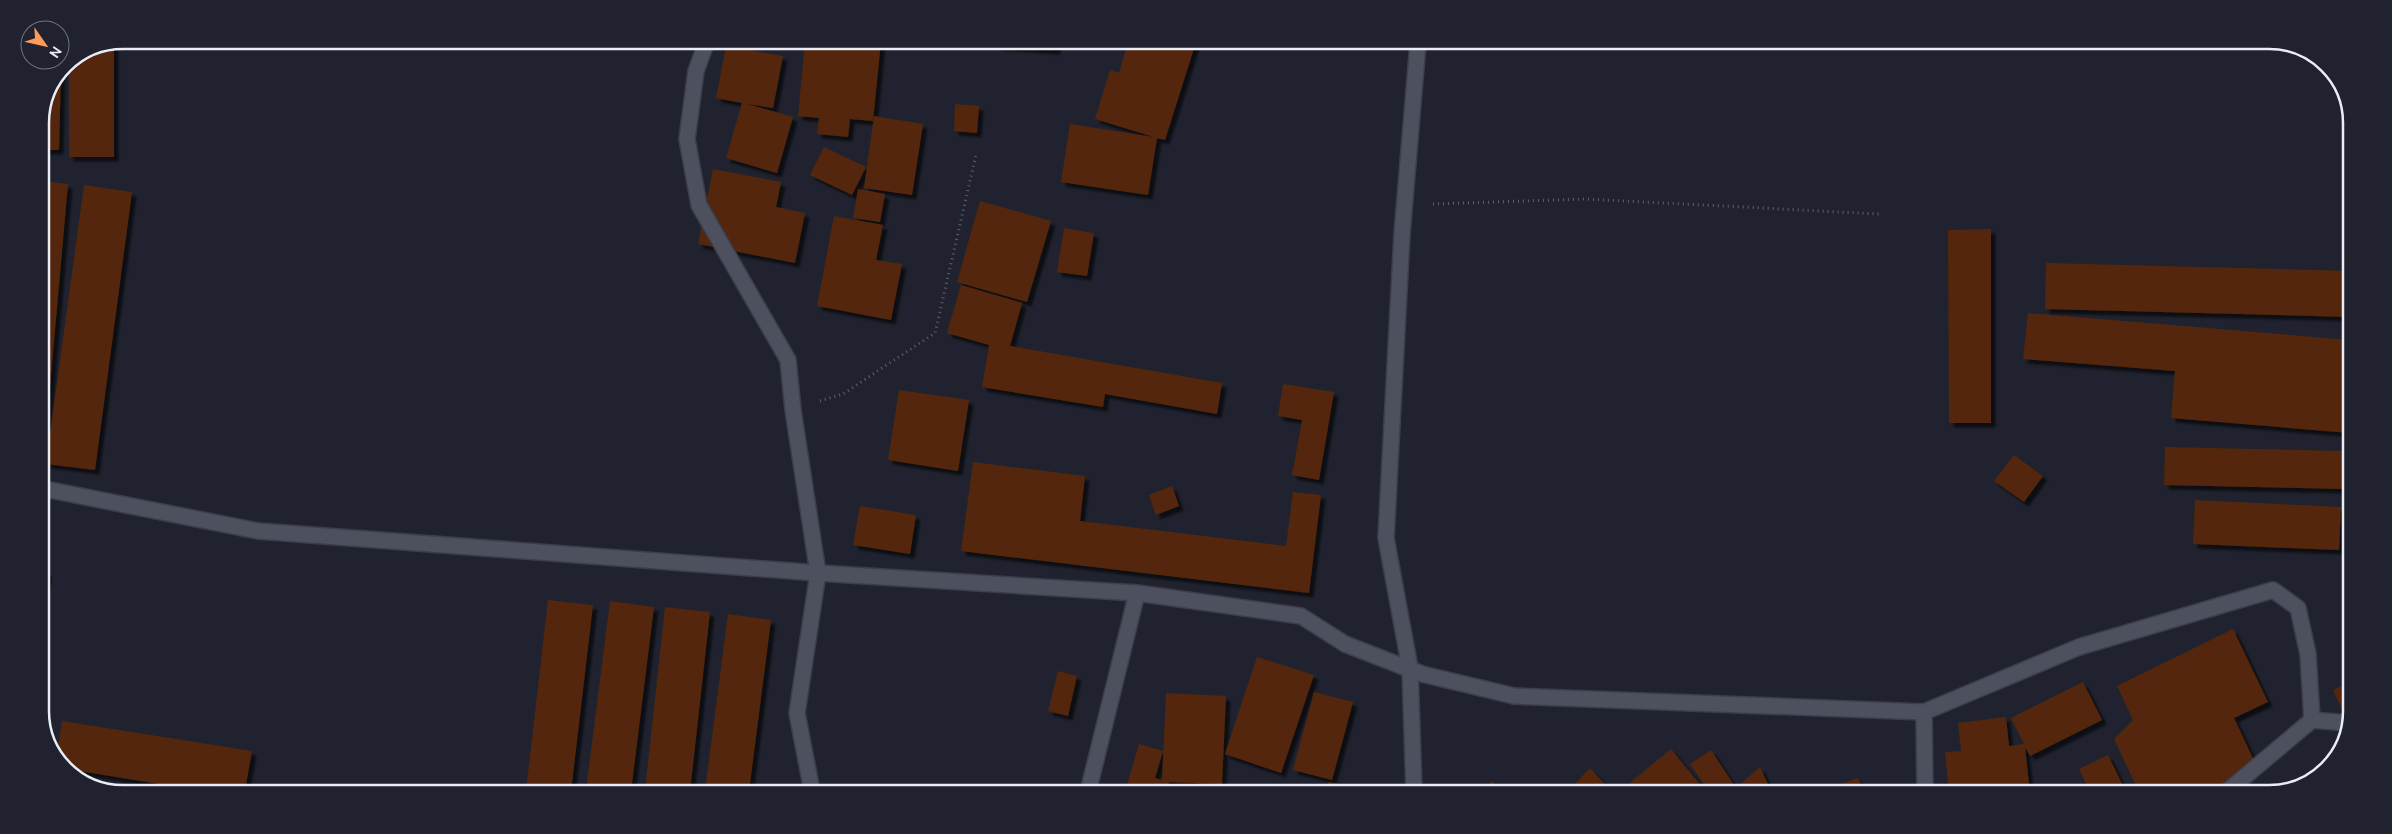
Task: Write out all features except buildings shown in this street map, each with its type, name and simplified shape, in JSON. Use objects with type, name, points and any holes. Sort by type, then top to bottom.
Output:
[{"type":"street","points":[[704,49],[696,71],[686,139],[699,205],[788,360],[793,410],[818,573],[797,713],[811,785]]},
{"type":"street","points":[[1414,785],[1410,668],[1386,538],[1404,204],[1417,49]]},
{"type":"street","points":[[49,490],[258,531],[818,573],[1137,593],[1301,616],[1345,644],[1422,674],[1514,696],[1924,712],[2080,647],[2273,590],[2298,608],[2308,654],[2312,720]]},
{"type":"street","points":[[1090,785],[1137,593]]},
{"type":"street","points":[[1924,712],[1925,785]]},
{"type":"street","points":[[2235,785],[2312,720],[2342,723]]},
{"type":"path","points":[[793,410],[843,394],[935,333],[976,155]]},
{"type":"path","points":[[1404,204],[1585,198],[1879,214]]}]
